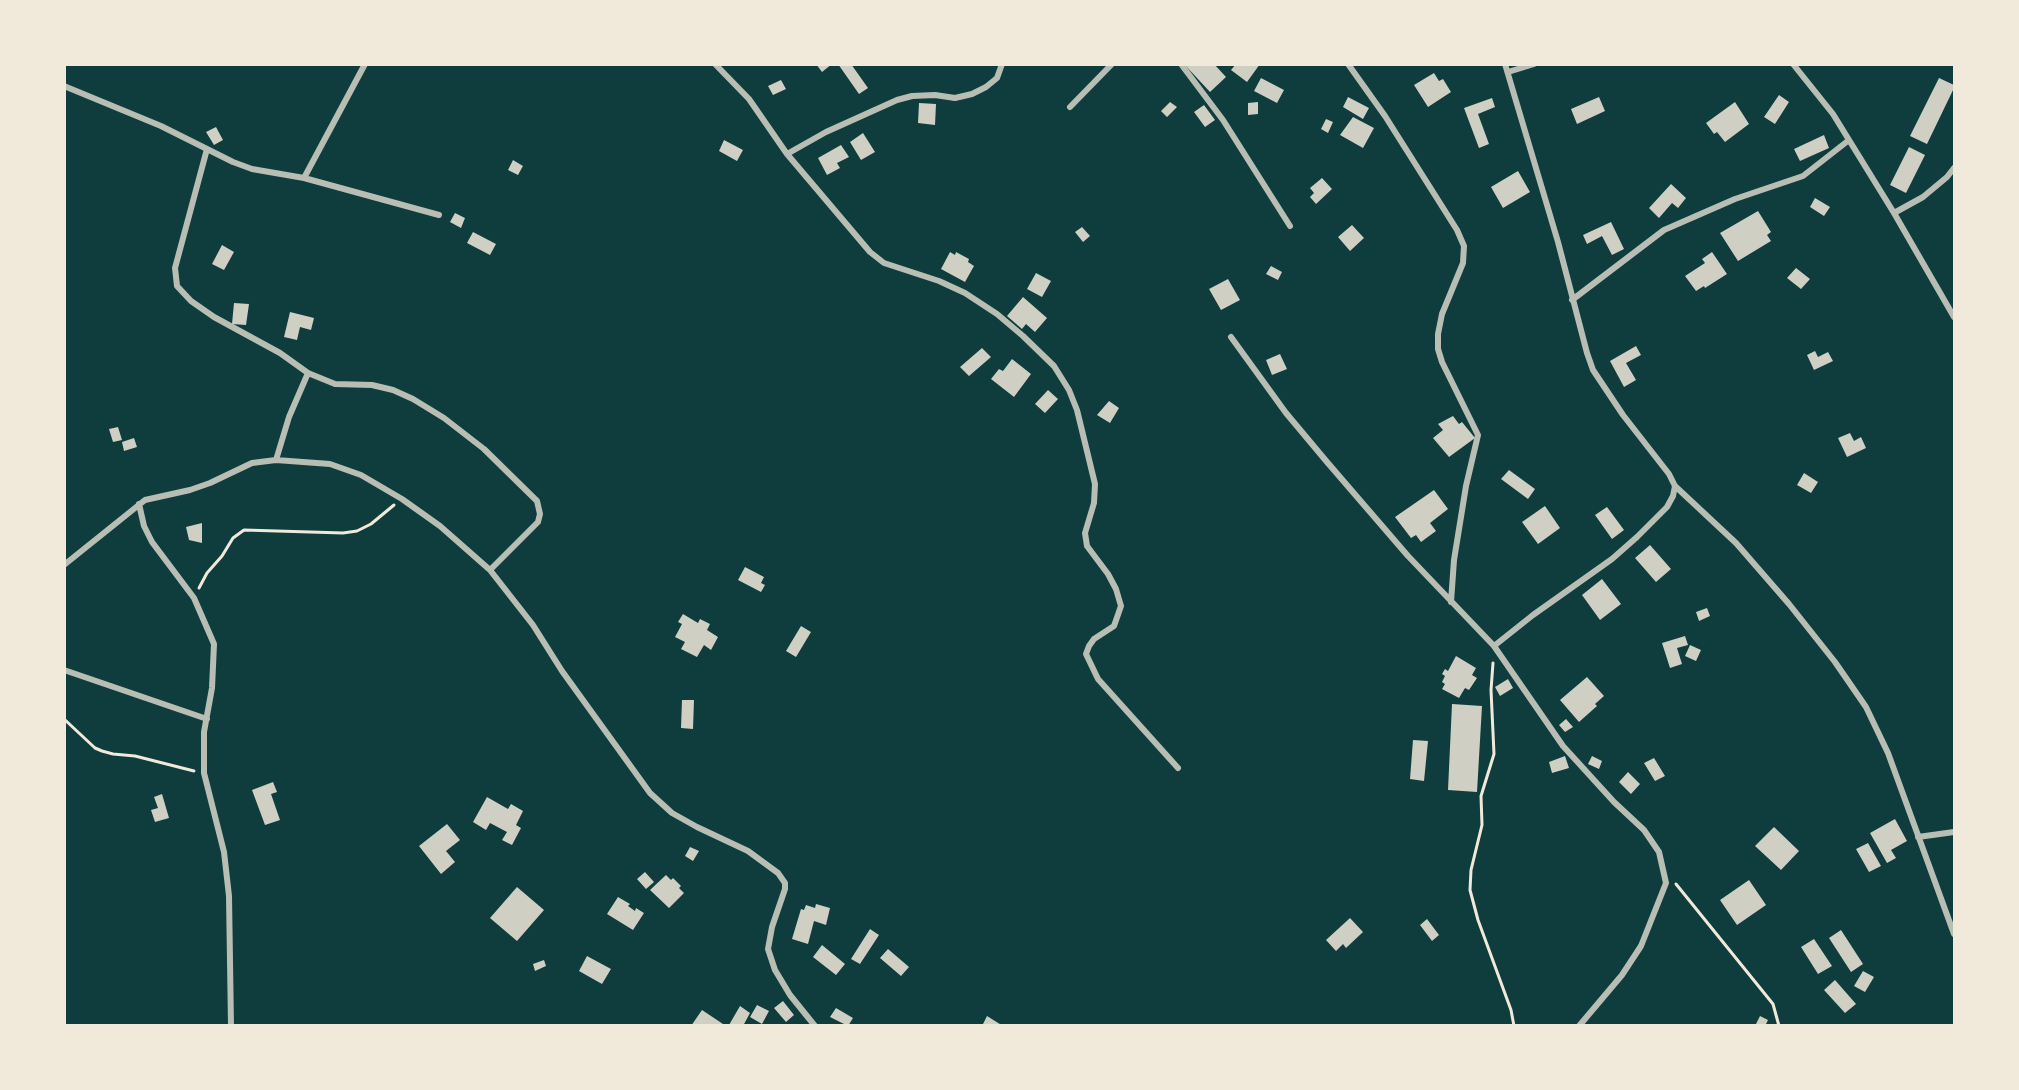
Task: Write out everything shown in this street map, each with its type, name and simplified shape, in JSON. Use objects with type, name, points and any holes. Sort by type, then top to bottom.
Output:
[{"type":"street","points":[[304,178],[365,64]]},
{"type":"street","points":[[715,64],[749,99],[787,153],[870,252],[884,263],[939,281],[965,293],[997,314],[1054,366],[1069,390],[1077,410],[1095,484],[1094,503],[1085,533],[1088,546],[1116,589],[1121,606],[1114,626],[1094,639],[1086,654],[1098,679],[1178,768]]},
{"type":"street","points":[[787,153],[826,132],[897,100],[912,96],[935,95],[955,98],[972,94],[997,78],[1002,64]]},
{"type":"street","points":[[1070,107],[1112,64]]},
{"type":"street","points":[[1181,64],[1223,120],[1290,226]]},
{"type":"street","points":[[1348,64],[1385,116],[1457,230],[1464,246],[1463,263],[1442,314],[1438,334],[1438,349],[1442,362],[1478,435],[1466,486],[1454,560],[1451,602]]},
{"type":"street","points":[[1505,64],[1593,370],[1623,415],[1669,474],[1675,486],[1736,543],[1809,629],[1866,707],[1888,753],[1954,934]]},
{"type":"street","points":[[1508,72],[1534,64]]},
{"type":"street","points":[[1793,64],[1833,114],[1954,317]]},
{"type":"street","points":[[64,86],[161,126],[252,169],[304,178],[439,215]]},
{"type":"street","points":[[1572,300],[1664,230],[1735,199],[1803,176],[1849,140]]},
{"type":"street","points":[[207,149],[174,268],[177,286],[191,301],[213,317],[280,353],[308,373],[335,384],[372,385],[393,390],[444,418],[484,449],[537,501],[540,514],[538,522],[490,570]]},
{"type":"street","points":[[1894,213],[1923,197],[1954,168]]},
{"type":"street","points":[[1231,337],[1286,413],[1408,556],[1494,646],[1563,746],[1593,781],[1653,842],[1659,852],[1666,883],[1641,946],[1622,975],[1579,1026]]},
{"type":"street","points":[[276,460],[289,417],[308,373]]},
{"type":"street","points":[[64,565],[139,504],[154,497],[190,490],[210,483],[252,463],[276,460],[330,464],[361,475],[402,499],[440,526],[490,570],[533,625],[562,671],[650,793],[672,813],[748,851],[778,873],[785,884],[785,889],[772,927],[768,949],[775,970],[815,1026]]},
{"type":"street","points":[[1494,646],[1533,615],[1612,559],[1637,537],[1667,507],[1675,486]]},
{"type":"street","points":[[139,504],[144,526],[152,542],[194,598],[214,644],[213,688],[204,732],[204,774],[224,852],[229,896],[231,1026]]},
{"type":"street","points":[[64,670],[207,719]]},
{"type":"street","points":[[1918,837],[1954,832]]},
{"type":"path","points":[[194,598],[207,573],[238,532],[250,530],[343,533],[357,531],[371,524],[402,499]]},
{"type":"path","points":[[1494,646],[1491,690],[1494,754],[1481,796],[1482,825],[1471,870],[1470,890],[1514,1026]]},
{"type":"path","points":[[64,719],[95,748],[102,751],[135,756],[204,774]]},
{"type":"path","points":[[1664,869],[1773,1004],[1779,1026]]},
{"type":"building","points":[[816,64],[832,64],[822,72]]},
{"type":"building","points":[[838,64],[851,64],[868,88],[859,94]]},
{"type":"building","points":[[1184,64],[1214,64],[1226,77],[1210,92]]},
{"type":"building","points":[[1236,64],[1260,64],[1247,82],[1231,70]]},
{"type":"building","points":[[1434,73],[1439,81],[1443,79],[1451,92],[1428,107],[1414,85]]},
{"type":"building","points":[[1261,78],[1284,90],[1277,103],[1254,91]]},
{"type":"building","points":[[1939,78],[1954,85],[1954,88],[1927,144],[1910,136]]},
{"type":"building","points":[[781,80],[786,89],[773,95],[768,86]]},
{"type":"building","points":[[1779,95],[1789,102],[1775,124],[1764,117]]},
{"type":"building","points":[[1348,97],[1369,108],[1363,119],[1343,107]]},
{"type":"building","points":[[1599,97],[1605,111],[1577,124],[1571,109]]},
{"type":"building","points":[[1492,98],[1495,107],[1478,114],[1489,144],[1479,148],[1464,108]]},
{"type":"building","points":[[1170,102],[1177,107],[1167,117],[1161,111]]},
{"type":"building","points":[[1258,102],[1258,114],[1248,115],[1248,103]]},
{"type":"building","points":[[1735,102],[1749,124],[1725,142],[1717,132],[1714,134],[1706,123]]},
{"type":"building","points":[[919,103],[936,104],[935,125],[918,123]]},
{"type":"building","points":[[1204,105],[1215,120],[1205,127],[1194,112]]},
{"type":"building","points":[[1353,117],[1374,128],[1363,148],[1340,135]]},
{"type":"building","points":[[1326,119],[1333,122],[1328,133],[1321,129]]},
{"type":"building","points":[[216,127],[223,140],[214,145],[206,132]]},
{"type":"building","points":[[863,133],[875,152],[861,160],[850,142]]},
{"type":"building","points":[[1824,135],[1829,148],[1800,161],[1794,149]]},
{"type":"building","points":[[724,140],[743,150],[737,161],[719,151]]},
{"type":"building","points":[[841,145],[849,157],[837,163],[840,168],[827,175],[818,158]]},
{"type":"building","points":[[1909,147],[1925,155],[1906,193],[1890,185]]},
{"type":"building","points":[[513,160],[523,166],[518,175],[508,170]]},
{"type":"building","points":[[1518,171],[1530,192],[1503,208],[1491,187]]},
{"type":"building","points":[[1322,178],[1332,189],[1316,204],[1310,197],[1314,193],[1310,188]]},
{"type":"building","points":[[1671,184],[1686,198],[1678,208],[1672,203],[1659,218],[1649,208]]},
{"type":"building","points":[[1815,198],[1830,207],[1824,216],[1810,207]]},
{"type":"building","points":[[1758,211],[1771,232],[1767,235],[1771,241],[1738,261],[1720,233]]},
{"type":"building","points":[[455,213],[465,218],[461,228],[450,222]]},
{"type":"building","points":[[1611,222],[1624,249],[1612,255],[1602,236],[1587,244],[1583,235]]},
{"type":"building","points":[[1352,225],[1364,238],[1350,251],[1338,237]]},
{"type":"building","points":[[1082,227],[1090,236],[1083,242],[1075,232]]},
{"type":"building","points":[[473,232],[496,244],[490,255],[467,243]]},
{"type":"building","points":[[222,245],[234,252],[224,270],[212,264]]},
{"type":"building","points":[[950,252],[955,255],[956,252],[969,259],[968,262],[974,266],[965,282],[941,269]]},
{"type":"building","points":[[1712,252],[1727,274],[1696,291],[1685,276],[1705,263],[1702,259]]},
{"type":"building","points":[[1271,266],[1282,272],[1278,280],[1266,274]]},
{"type":"building","points":[[1796,268],[1810,279],[1801,289],[1787,278]]},
{"type":"building","points":[[1036,273],[1051,281],[1042,297],[1027,289]]},
{"type":"building","points":[[1228,279],[1240,300],[1221,310],[1209,289]]},
{"type":"building","points":[[1023,297],[1047,318],[1035,332],[1026,324],[1022,329],[1007,316]]},
{"type":"building","points":[[234,303],[249,304],[246,325],[232,324]]},
{"type":"building","points":[[290,312],[314,318],[311,330],[300,327],[297,340],[284,337]]},
{"type":"building","points":[[1636,346],[1641,355],[1626,363],[1636,380],[1624,387],[1610,361]]},
{"type":"building","points":[[982,348],[991,357],[969,376],[960,367]]},
{"type":"building","points":[[1815,351],[1818,357],[1828,352],[1833,361],[1814,370],[1807,355]]},
{"type":"building","points":[[1280,354],[1287,369],[1272,375],[1266,360]]},
{"type":"building","points":[[1012,359],[1031,374],[1014,397],[991,379],[999,369],[1003,371]]},
{"type":"building","points":[[1048,390],[1058,399],[1045,413],[1035,404]]},
{"type":"building","points":[[1109,401],[1119,408],[1110,423],[1097,415]]},
{"type":"building","points":[[1453,416],[1459,424],[1462,422],[1475,438],[1449,457],[1433,438],[1443,430],[1438,424]]},
{"type":"building","points":[[118,427],[122,440],[113,442],[109,429]]},
{"type":"building","points":[[1850,433],[1854,441],[1861,437],[1866,448],[1847,457],[1838,438]]},
{"type":"building","points":[[134,438],[137,447],[124,451],[122,442]]},
{"type":"building","points":[[1509,470],[1535,489],[1528,499],[1501,479]]},
{"type":"building","points":[[1804,473],[1818,482],[1811,493],[1797,485]]},
{"type":"building","points":[[1434,490],[1448,509],[1430,523],[1436,531],[1421,542],[1416,535],[1411,538],[1395,517]]},
{"type":"building","points":[[1545,506],[1560,528],[1538,544],[1522,522]]},
{"type":"building","points":[[1607,507],[1624,530],[1612,539],[1595,515]]},
{"type":"building","points":[[202,523],[202,543],[189,540],[186,527]]},
{"type":"building","points":[[1650,545],[1671,569],[1656,582],[1635,558]]},
{"type":"building","points":[[745,567],[764,577],[761,583],[765,585],[761,592],[738,580]]},
{"type":"building","points":[[1602,579],[1621,604],[1600,620],[1582,595]]},
{"type":"building","points":[[1707,608],[1710,616],[1699,621],[1696,612]]},
{"type":"building","points":[[683,614],[698,623],[700,619],[710,624],[707,630],[718,637],[711,650],[704,645],[697,657],[681,649],[685,642],[675,637],[682,624],[678,622]]},
{"type":"building","points":[[801,626],[811,632],[796,657],[786,651]]},
{"type":"building","points":[[1685,636],[1688,645],[1677,648],[1682,664],[1670,668],[1662,643]]},
{"type":"building","points":[[1690,645],[1701,650],[1696,661],[1685,656]]},
{"type":"building","points":[[1456,656],[1476,668],[1472,675],[1477,678],[1469,690],[1465,688],[1459,698],[1442,689],[1445,676],[1442,674],[1445,669],[1448,671]]},
{"type":"building","points":[[1587,677],[1604,696],[1595,704],[1597,706],[1579,722],[1560,700]]},
{"type":"building","points":[[1508,679],[1513,688],[1500,696],[1495,687]]},
{"type":"building","points":[[682,700],[694,700],[693,729],[681,728]]},
{"type":"building","points":[[1452,704],[1482,706],[1477,792],[1448,790]]},
{"type":"building","points":[[1566,719],[1573,727],[1565,732],[1559,725]]},
{"type":"building","points":[[1413,740],[1428,741],[1424,781],[1410,779]]},
{"type":"building","points":[[1565,756],[1569,768],[1552,773],[1549,762]]},
{"type":"building","points":[[1592,756],[1602,761],[1599,769],[1588,764]]},
{"type":"building","points":[[1654,758],[1665,776],[1655,781],[1644,763]]},
{"type":"building","points":[[1628,772],[1640,784],[1631,794],[1619,782]]},
{"type":"building","points":[[273,782],[277,792],[271,794],[280,820],[265,825],[252,790]]},
{"type":"building","points":[[162,794],[169,818],[155,822],[151,810],[158,808],[154,797]]},
{"type":"building","points":[[487,797],[508,809],[511,804],[523,811],[516,825],[521,828],[512,845],[502,840],[507,832],[490,823],[486,830],[473,822]]},
{"type":"building","points":[[1895,819],[1907,841],[1891,850],[1896,858],[1887,863],[1870,833]]},
{"type":"building","points":[[447,824],[460,840],[446,851],[455,862],[441,874],[419,846]]},
{"type":"building","points":[[1774,827],[1799,851],[1781,870],[1755,846]]},
{"type":"building","points":[[1868,843],[1881,866],[1869,872],[1856,849]]},
{"type":"building","points":[[690,847],[699,851],[693,861],[685,856]]},
{"type":"building","points":[[645,872],[654,882],[646,889],[637,879]]},
{"type":"building","points":[[666,875],[681,886],[679,888],[684,893],[669,908],[650,890]]},
{"type":"building","points":[[1749,880],[1766,905],[1737,925],[1720,900]]},
{"type":"building","points":[[517,887],[544,910],[517,941],[490,918]]},
{"type":"building","points":[[618,897],[630,904],[628,906],[635,911],[636,908],[644,913],[633,930],[607,914]]},
{"type":"building","points":[[816,904],[830,908],[826,925],[814,921],[808,944],[792,939],[801,909],[804,910],[806,905],[815,908]]},
{"type":"building","points":[[1350,918],[1363,932],[1346,948],[1343,944],[1336,951],[1326,940]]},
{"type":"building","points":[[1427,919],[1439,935],[1432,941],[1420,925]]},
{"type":"building","points":[[870,929],[879,935],[860,964],[851,959]]},
{"type":"building","points":[[1841,930],[1863,964],[1851,972],[1829,938]]},
{"type":"building","points":[[1814,939],[1832,966],[1818,974],[1801,947]]},
{"type":"building","points":[[822,945],[845,964],[836,975],[813,957]]},
{"type":"building","points":[[888,949],[909,967],[901,976],[880,958]]},
{"type":"building","points":[[587,956],[611,969],[602,984],[579,971]]},
{"type":"building","points":[[544,960],[546,966],[535,971],[533,964]]},
{"type":"building","points":[[1863,971],[1874,977],[1865,992],[1854,986]]},
{"type":"building","points":[[1835,980],[1856,1004],[1845,1013],[1824,990]]},
{"type":"building","points":[[783,1001],[794,1015],[786,1022],[774,1008]]},
{"type":"building","points":[[757,1005],[769,1011],[762,1024],[750,1017]]},
{"type":"building","points":[[740,1006],[750,1013],[743,1026],[730,1026],[729,1025]]},
{"type":"building","points":[[836,1008],[853,1018],[848,1026],[830,1017]]},
{"type":"building","points":[[702,1010],[726,1026],[691,1026]]},
{"type":"building","points":[[987,1016],[1003,1026],[982,1026]]},
{"type":"building","points":[[1760,1016],[1768,1020],[1765,1026],[1756,1024]]}]
